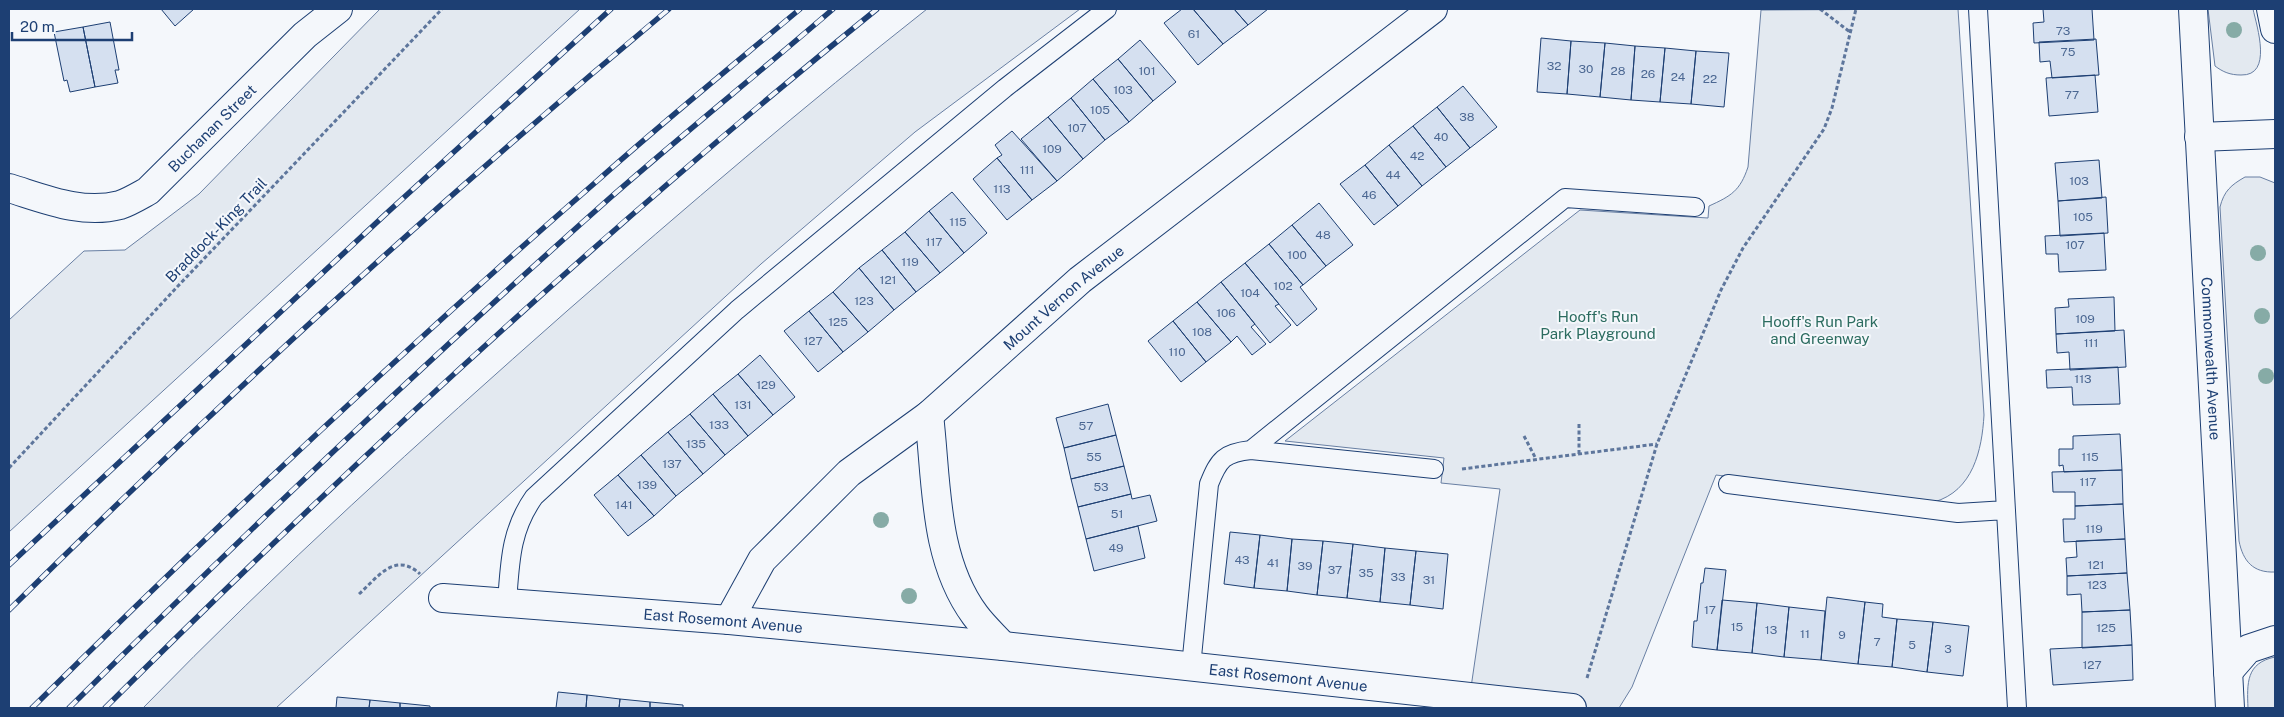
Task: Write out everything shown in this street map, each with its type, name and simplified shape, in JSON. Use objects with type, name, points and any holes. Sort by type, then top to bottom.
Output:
[{"type":"street","name":"Buchanan Street","points":[[9,188],[68,205],[91,209],[120,205],[148,191],[305,35],[338,9]]},
{"type":"street","name":"Mount Vernon Avenue","points":[[729,620],[762,560],[849,473],[929,415],[1080,280],[1433,9]]},
{"type":"street","name":"Commonwealth Avenue","points":[[2193,9],[2230,708]]},
{"type":"street","points":[[2271,9],[2275,29]]},
{"type":"street","points":[[2199,137],[2275,134]]},
{"type":"street","points":[[929,415],[944,550],[956,580],[974,615],[1003,646]]},
{"type":"street","name":"East Rosemont Avenue","points":[[443,598],[729,620],[1003,646],[1572,708]]},
{"type":"street","points":[[2228,672],[2248,649],[2275,640]]},
{"type":"lane","points":[[507,603],[514,540],[521,515],[534,497],[737,310],[1005,88],[1107,9]]},
{"type":"lane","points":[[1978,9],[2017,708]]},
{"type":"lane","points":[[1251,450],[1565,198],[1695,207]]},
{"type":"lane","points":[[1191,667],[1209,484],[1218,463],[1233,452],[1251,450],[1434,470]]},
{"type":"lane","points":[[1728,484],[1958,513],[2006,510]]},
{"type":"path","name":"Braddock-King Trail","points":[[9,468],[178,286],[442,9]]},
{"type":"path","points":[[1820,9],[1850,32]]},
{"type":"path","points":[[1585,683],[1657,444],[1721,290],[1743,248],[1824,129],[1832,108],[1856,9]]},
{"type":"path","points":[[1579,422],[1579,454]]},
{"type":"path","points":[[1524,436],[1536,459]]},
{"type":"path","points":[[1434,470],[1457,469],[1657,444]]},
{"type":"path","points":[[358,594],[390,567],[403,564],[415,569],[443,598]]},
{"type":"green space","points":[[380,9],[580,9],[9,532],[9,320],[84,251],[125,250],[199,194]]},
{"type":"green space","points":[[927,9],[1080,9],[915,132],[761,264],[276,708],[143,708],[298,555],[513,359],[611,272],[745,158]]},
{"type":"green space","name":"Hooff's Run Park and Greenway","points":[[1958,9],[1984,415],[1978,455],[1966,479],[1958,489],[1947,497],[1934,502],[1716,475],[1632,687],[1619,708],[1468,708],[1500,489],[1441,483],[1444,458],[1285,441],[1580,210],[1708,218],[1709,206],[1734,192],[1742,182],[1748,167],[1761,10]]},
{"type":"green space","points":[[2208,9],[2253,9],[2259,38],[2260,59],[2257,68],[2251,73],[2233,74],[2215,66]]},
{"type":"green space","points":[[2245,177],[2260,177],[2275,183],[2275,572],[2267,572],[2250,564],[2243,554],[2239,541],[2220,207],[2229,189]]},
{"type":"green space","points":[[2275,657],[2275,708],[2248,708],[2248,682],[2253,669],[2265,660]]},
{"type":"building","points":[[161,9],[194,9],[175,26]]},
{"type":"building","points":[[1182,9],[1193,9],[1223,44],[1198,65],[1164,23]]},
{"type":"building","points":[[1193,9],[1234,9],[1248,25],[1223,44]]},
{"type":"building","points":[[1234,9],[1268,9],[1248,25]]},
{"type":"building","points":[[2043,9],[2092,9],[2094,40],[2034,43],[2033,23],[2044,22]]},
{"type":"building","points":[[110,22],[119,70],[115,70],[118,83],[95,87],[83,27]]},
{"type":"building","points":[[83,27],[95,87],[70,92],[67,80],[64,81],[54,32]]},
{"type":"building","points":[[1541,38],[1571,41],[1567,94],[1537,92]]},
{"type":"building","points":[[2096,39],[2099,75],[2052,78],[2050,61],[2040,62],[2039,42]]},
{"type":"building","points":[[1140,40],[1176,82],[1153,101],[1118,59]]},
{"type":"building","points":[[1571,41],[1605,43],[1600,97],[1567,94]]},
{"type":"building","points":[[1605,43],[1635,46],[1631,100],[1600,97]]},
{"type":"building","points":[[1635,46],[1665,48],[1660,102],[1631,100]]},
{"type":"building","points":[[1665,48],[1696,51],[1691,104],[1660,102]]},
{"type":"building","points":[[1696,51],[1729,53],[1724,107],[1691,104]]},
{"type":"building","points":[[1118,59],[1153,101],[1129,122],[1093,79]]},
{"type":"building","points":[[2095,75],[2098,112],[2049,116],[2046,78]]},
{"type":"building","points":[[1093,79],[1129,122],[1105,140],[1071,98]]},
{"type":"building","points":[[1463,86],[1497,127],[1470,148],[1437,107]]},
{"type":"building","points":[[1071,98],[1105,140],[1083,159],[1048,117]]},
{"type":"building","points":[[1437,107],[1470,148],[1446,167],[1413,126]]},
{"type":"building","points":[[1048,117],[1083,159],[1057,181],[1021,139]]},
{"type":"building","points":[[1413,126],[1446,167],[1422,186],[1389,145]]},
{"type":"building","points":[[1012,131],[1057,181],[1032,200],[997,158],[1002,155],[995,145]]},
{"type":"building","points":[[1389,145],[1422,186],[1398,206],[1365,165]]},
{"type":"building","points":[[997,158],[1032,200],[1007,220],[973,179]]},
{"type":"building","points":[[2099,160],[2102,198],[2058,201],[2055,163]]},
{"type":"building","points":[[1365,165],[1398,206],[1374,225],[1340,184]]},
{"type":"building","points":[[952,192],[987,233],[964,253],[929,211]]},
{"type":"building","points":[[2106,197],[2108,233],[2060,236],[2058,201]]},
{"type":"building","points":[[1319,203],[1353,245],[1326,266],[1292,225]]},
{"type":"building","points":[[929,211],[964,253],[940,273],[905,232]]},
{"type":"building","points":[[1292,225],[1326,266],[1303,285],[1269,244]]},
{"type":"building","points":[[905,232],[940,273],[916,292],[882,250]]},
{"type":"building","points":[[2104,233],[2106,270],[2059,272],[2058,254],[2046,254],[2045,236]]},
{"type":"building","points":[[1269,244],[1303,285],[1300,287],[1317,309],[1297,326],[1245,263]]},
{"type":"building","points":[[882,250],[916,292],[894,310],[859,268]]},
{"type":"building","points":[[1245,263],[1279,304],[1275,306],[1291,325],[1270,343],[1221,282]]},
{"type":"building","points":[[859,268],[894,310],[868,332],[833,292]]},
{"type":"building","points":[[1221,282],[1255,324],[1251,327],[1266,344],[1252,355],[1237,336],[1231,342],[1197,302]]},
{"type":"building","points":[[833,292],[868,332],[843,352],[809,311]]},
{"type":"building","points":[[2114,297],[2115,331],[2056,334],[2055,308],[2069,307],[2068,299]]},
{"type":"building","points":[[1197,302],[1231,342],[1206,362],[1173,321]]},
{"type":"building","points":[[809,311],[843,352],[818,372],[784,331]]},
{"type":"building","points":[[1173,321],[1206,362],[1181,382],[1148,341]]},
{"type":"building","points":[[2124,330],[2126,367],[2070,370],[2069,352],[2057,353],[2056,334]]},
{"type":"building","points":[[760,355],[795,397],[773,415],[738,374]]},
{"type":"building","points":[[2118,367],[2120,404],[2073,405],[2072,387],[2047,388],[2046,370]]},
{"type":"building","points":[[738,374],[773,415],[748,436],[713,394]]},
{"type":"building","points":[[713,394],[748,436],[725,455],[690,414]]},
{"type":"building","points":[[1108,404],[1116,435],[1064,448],[1056,418]]},
{"type":"building","points":[[690,414],[725,455],[703,474],[668,432]]},
{"type":"building","points":[[668,432],[703,474],[676,496],[641,455]]},
{"type":"building","points":[[2120,434],[2122,470],[2064,472],[2063,465],[2059,466],[2059,449],[2073,449],[2073,436]]},
{"type":"building","points":[[1116,435],[1124,466],[1071,479],[1064,448]]},
{"type":"building","points":[[641,455],[676,496],[654,516],[618,475]]},
{"type":"building","points":[[1124,466],[1131,494],[1078,507],[1071,479]]},
{"type":"building","points":[[2122,470],[2123,504],[2075,506],[2075,492],[2053,492],[2052,472]]},
{"type":"building","points":[[618,475],[654,516],[628,536],[594,495]]},
{"type":"building","points":[[1131,494],[1132,499],[1150,495],[1157,521],[1086,539],[1078,507]]},
{"type":"building","points":[[2123,504],[2125,539],[2064,542],[2063,519],[2075,519],[2075,506]]},
{"type":"building","points":[[1138,526],[1145,558],[1094,571],[1086,539]]},
{"type":"building","points":[[1230,532],[1260,535],[1254,588],[1224,584]]},
{"type":"building","points":[[1260,535],[1292,539],[1287,591],[1254,588]]},
{"type":"building","points":[[1292,539],[1323,541],[1317,595],[1287,591]]},
{"type":"building","points":[[2125,539],[2127,573],[2067,576],[2066,558],[2077,557],[2076,541]]},
{"type":"building","points":[[1323,541],[1353,544],[1347,598],[1317,595]]},
{"type":"building","points":[[1353,544],[1385,548],[1380,602],[1347,598]]},
{"type":"building","points":[[1385,548],[1416,551],[1410,605],[1380,602]]},
{"type":"building","points":[[1416,551],[1448,554],[1443,609],[1410,605]]},
{"type":"building","points":[[1705,568],[1726,570],[1717,650],[1692,647],[1694,621],[1697,621],[1701,583],[1703,583]]},
{"type":"building","points":[[2127,573],[2130,610],[2082,612],[2081,594],[2067,595],[2067,576]]},
{"type":"building","points":[[1827,597],[1865,602],[1858,664],[1821,660]]},
{"type":"building","points":[[1722,600],[1757,603],[1752,653],[1717,650]]},
{"type":"building","points":[[1865,602],[1883,604],[1882,617],[1897,619],[1892,667],[1858,664]]},
{"type":"building","points":[[1757,603],[1789,607],[1784,657],[1752,653]]},
{"type":"building","points":[[1789,607],[1825,611],[1821,660],[1784,657]]},
{"type":"building","points":[[2130,610],[2132,645],[2082,648],[2082,612]]},
{"type":"building","points":[[1897,619],[1933,622],[1927,672],[1892,667]]},
{"type":"building","points":[[1933,622],[1969,626],[1963,676],[1927,672]]},
{"type":"building","points":[[2132,645],[2133,680],[2053,685],[2050,649]]},
{"type":"building","points":[[558,692],[587,695],[586,708],[556,708]]},
{"type":"building","points":[[587,695],[620,699],[619,708],[586,708]]},
{"type":"building","points":[[337,697],[370,700],[369,708],[336,708]]},
{"type":"building","points":[[620,699],[650,702],[650,708],[619,708]]},
{"type":"building","points":[[370,700],[400,703],[400,708],[369,708]]},
{"type":"building","points":[[650,702],[683,705],[683,708],[650,708]]},
{"type":"building","points":[[400,703],[430,706],[430,708],[400,708]]},
{"type":"railway","points":[[9,565],[389,211],[611,9]]},
{"type":"railway","points":[[9,610],[169,454],[333,302],[499,154],[669,9]]},
{"type":"railway","points":[[32,708],[240,506],[381,374],[647,137],[800,9]]},
{"type":"railway","points":[[69,708],[269,513],[404,385],[611,197],[833,9]]},
{"type":"railway","points":[[105,708],[291,526],[482,348],[677,176],[877,9]]},
{"type":"park label","name":"Hooff's Run Park Playground","points":[[1598,324]]}]
